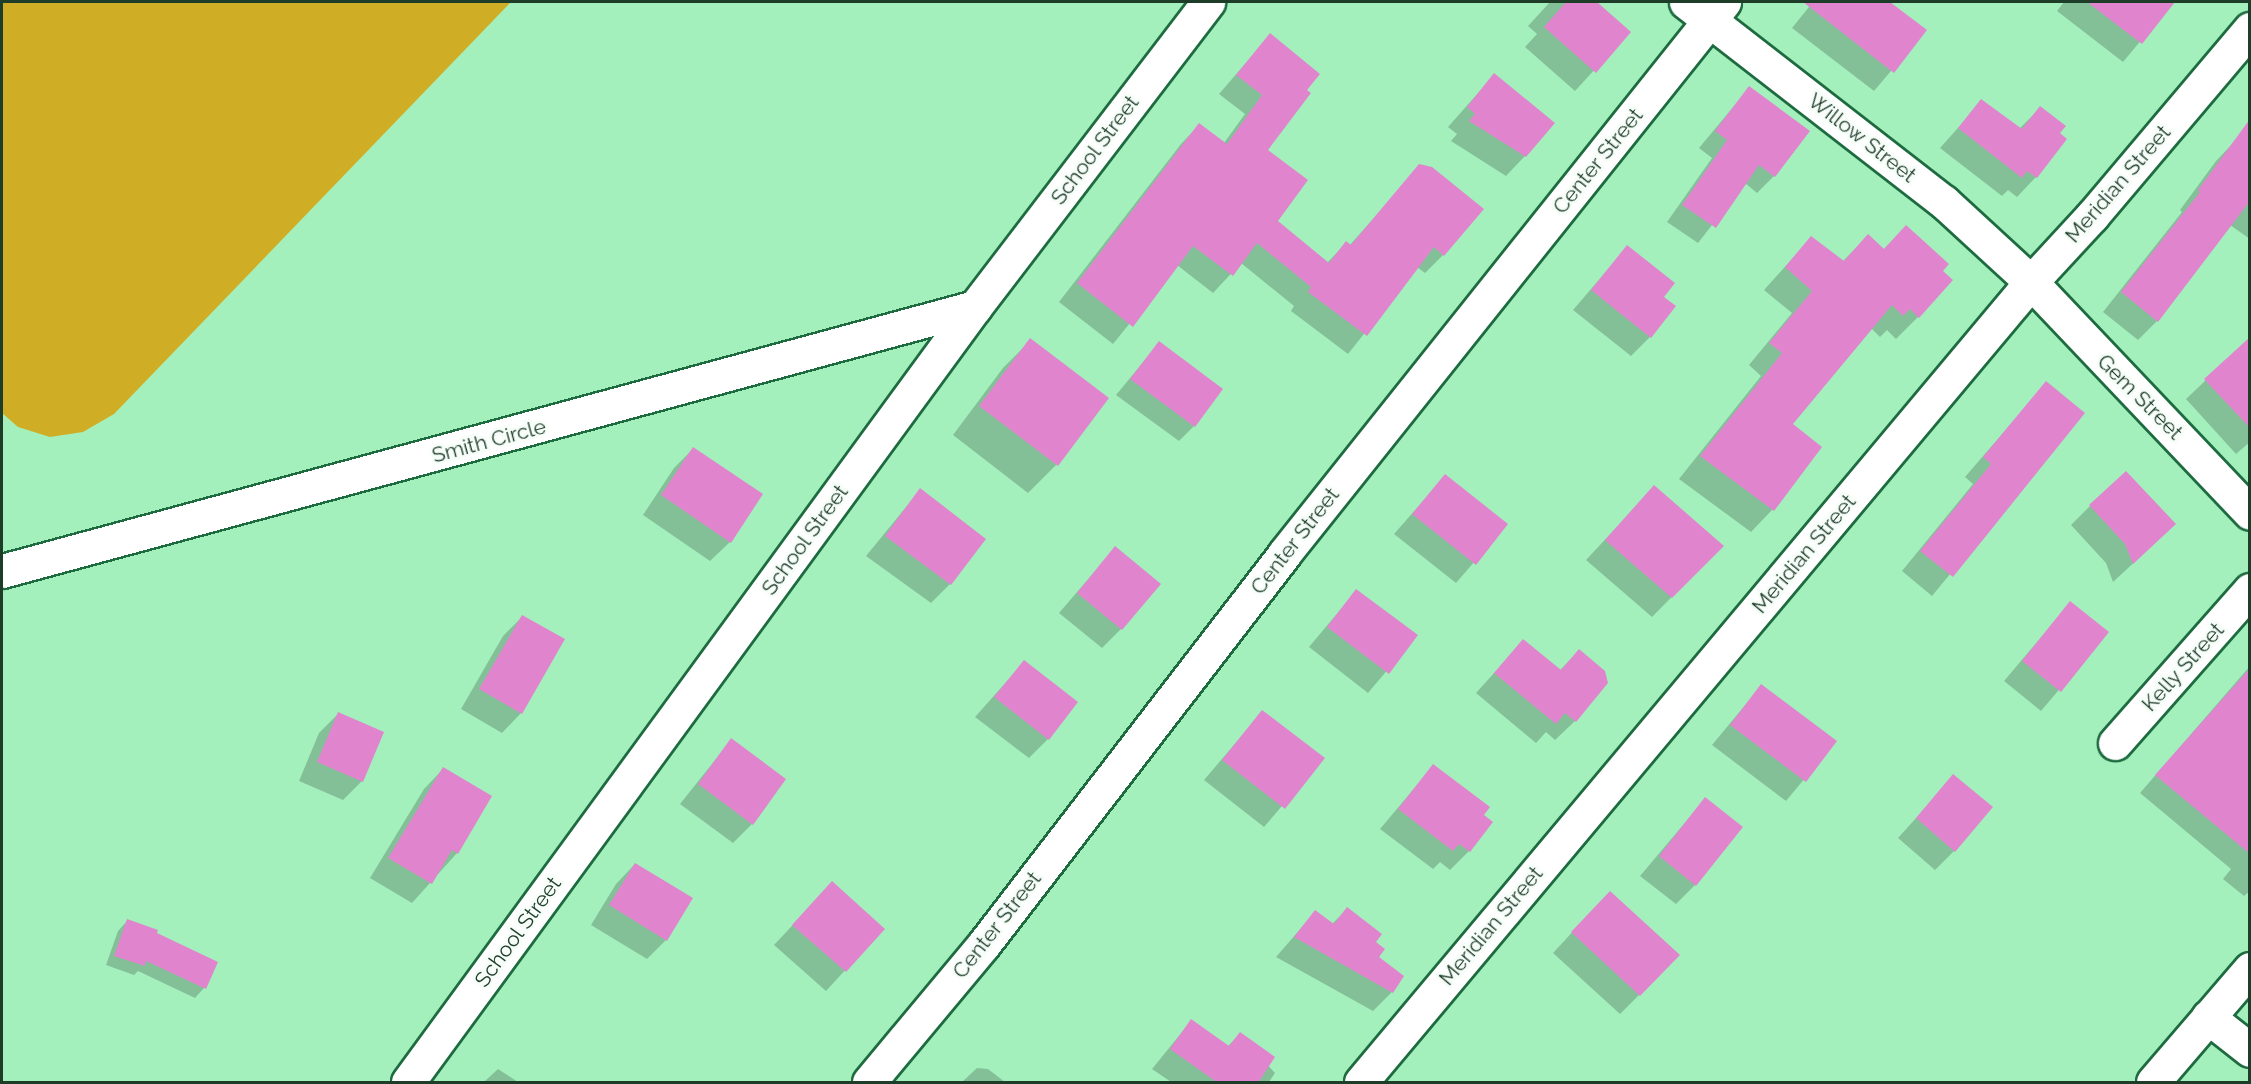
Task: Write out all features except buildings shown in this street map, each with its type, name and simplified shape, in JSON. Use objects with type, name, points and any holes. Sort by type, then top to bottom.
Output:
[{"type":"street","name":"School Street","points":[[408,1083],[975,306],[1208,2]]},
{"type":"street","name":"Willow Street","points":[[1707,8],[1944,202],[2031,282]]},
{"type":"street","name":"Center Street","points":[[869,1083],[984,944],[1707,8]]},
{"type":"street","name":"Meridian Street","points":[[1361,1083],[2031,282],[2092,216],[2250,29]]},
{"type":"street","name":"Gem Street","points":[[2031,282],[2250,513]]},
{"type":"street","name":"Smith Circle","points":[[2,571],[975,306]]},
{"type":"street","name":"Kelly Street","points":[[2115,743],[2250,590]]},
{"type":"street","points":[[2153,1083],[2250,969]]},
{"type":"street","points":[[2208,1017],[2250,1050]]},
{"type":"shaded area","points":[[2,2],[511,2],[114,414],[83,432],[50,437],[18,427],[2,413]]}]
